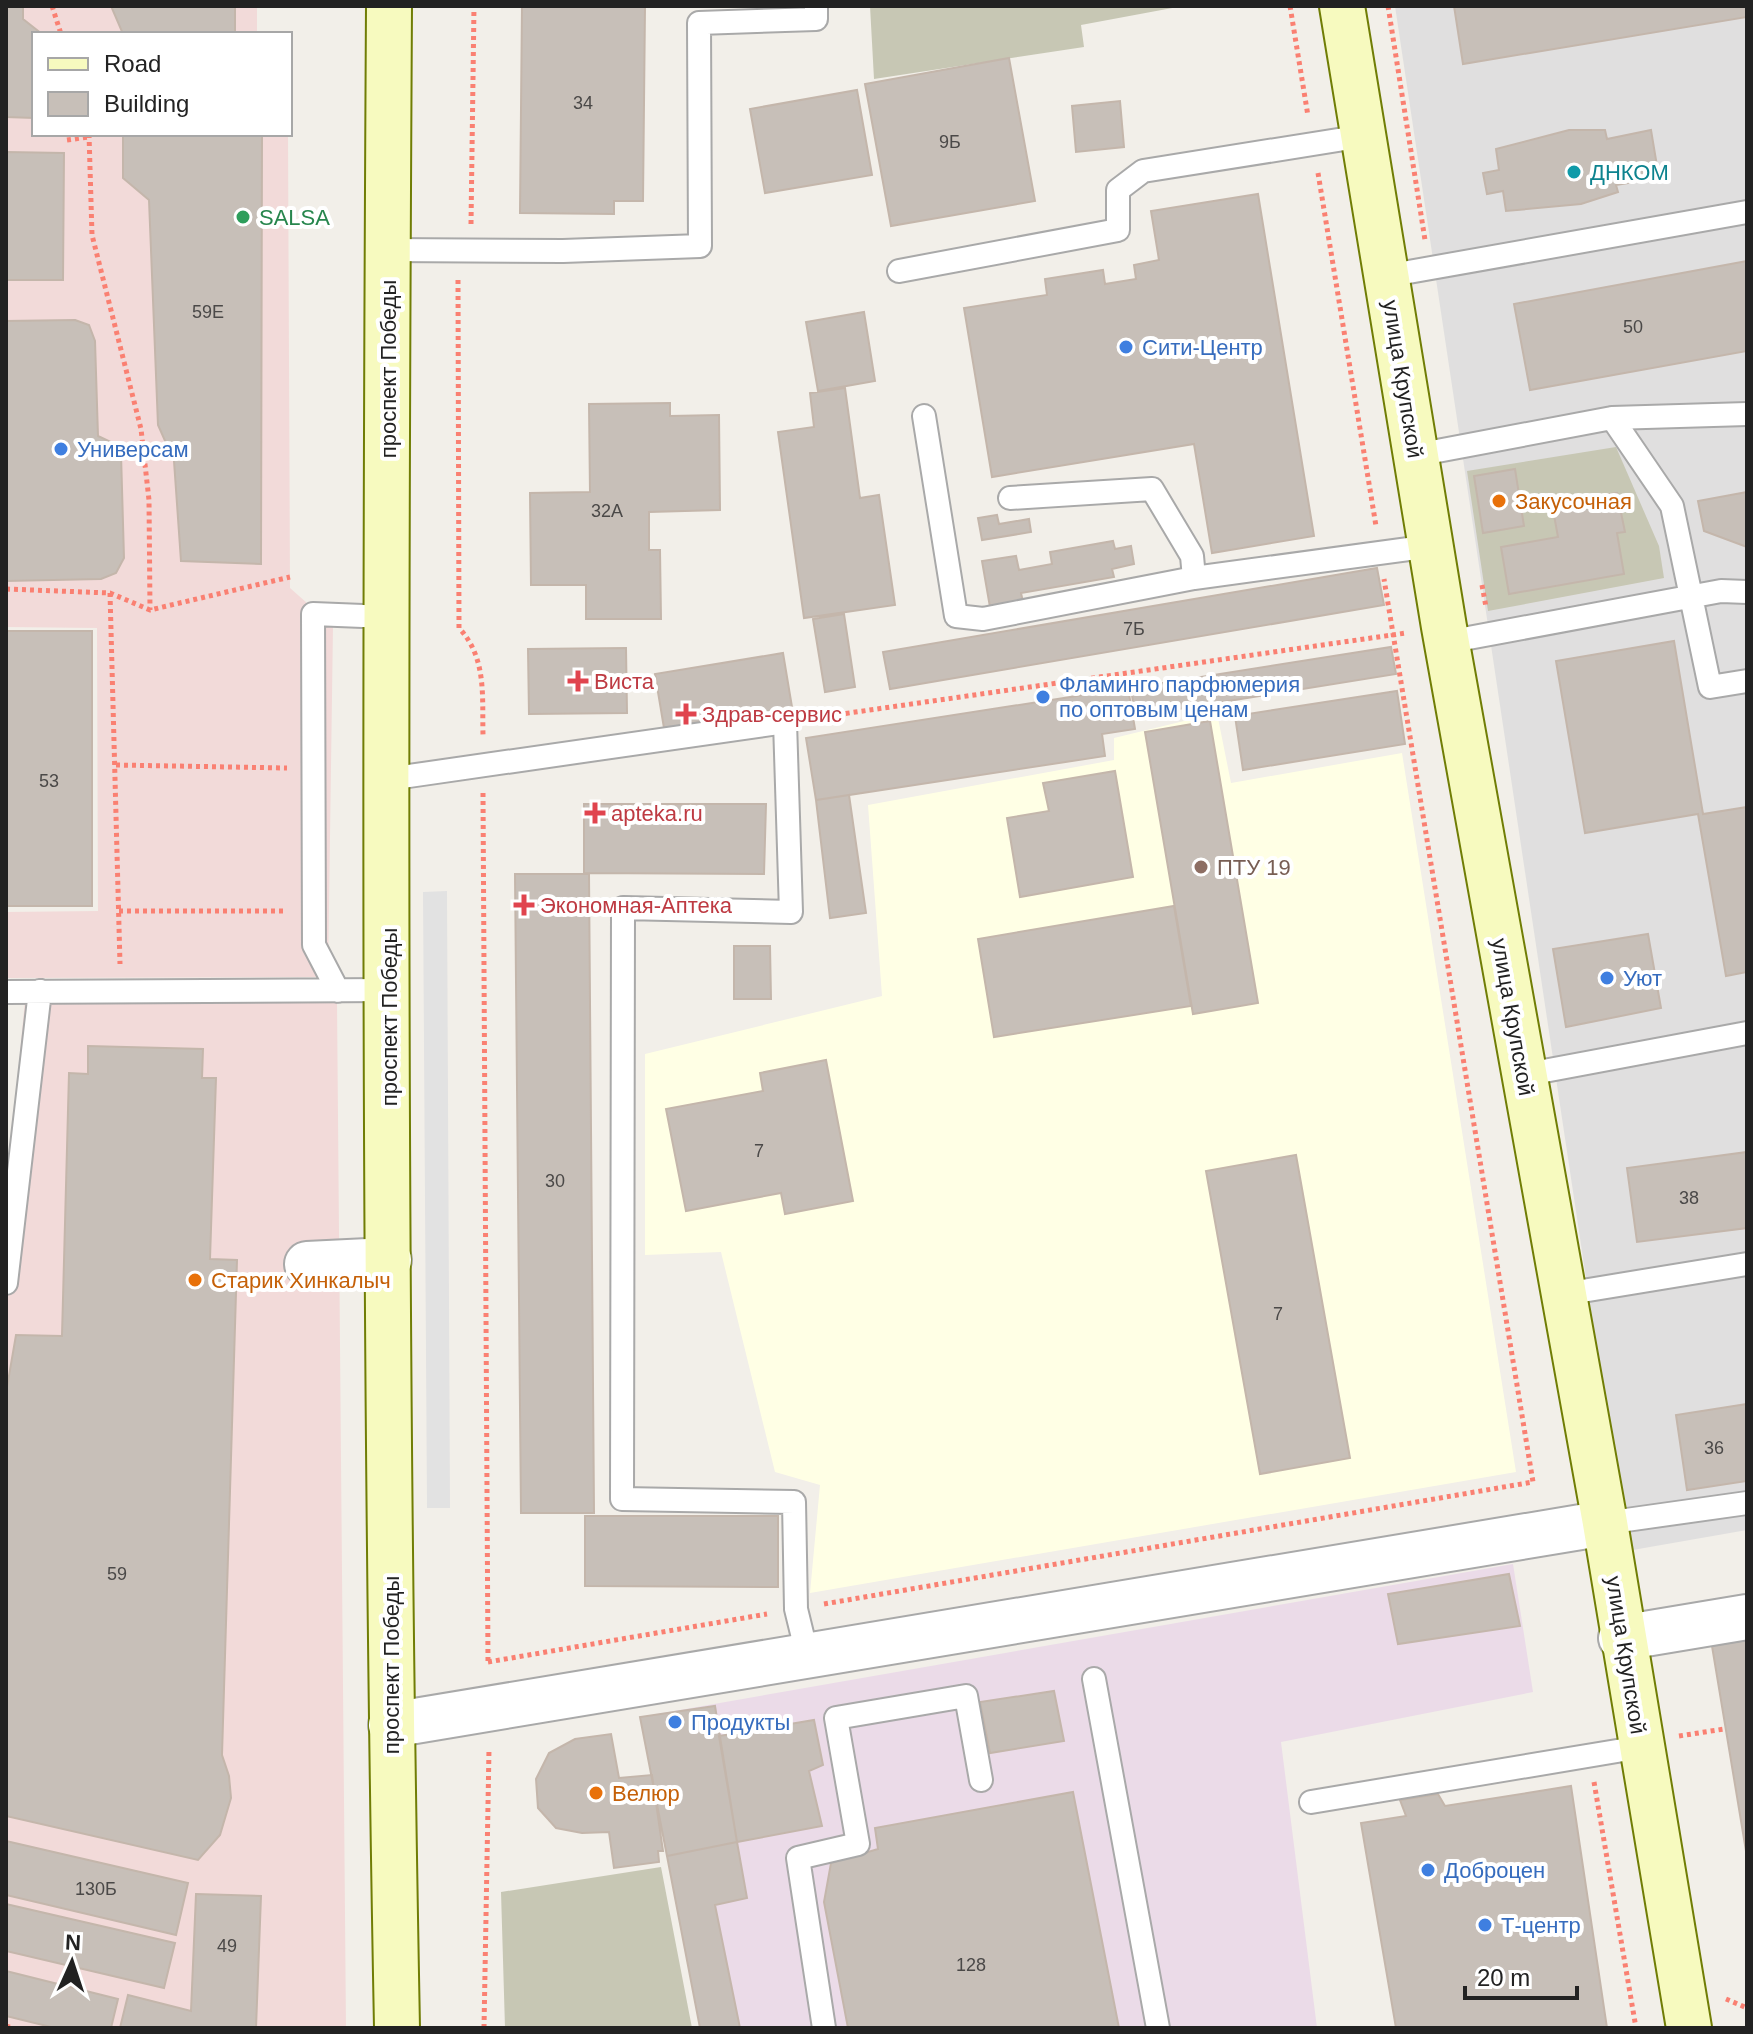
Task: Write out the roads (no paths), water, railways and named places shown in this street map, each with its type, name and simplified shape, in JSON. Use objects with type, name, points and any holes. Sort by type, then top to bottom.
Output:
[{"type":"street","name":"проспект Победы","points":[[389,6],[389,1260],[391,1725],[397,2028]]},
{"type":"street","name":"улица Крупской","points":[[1342,6],[1445,635],[1605,1523],[1621,1638],[1658,1742],[1689,2028]]},
{"type":"street","points":[[307,1264],[389,1260]]},
{"type":"street","points":[[391,1725],[1605,1523]]},
{"type":"street","points":[[1621,1638],[1747,1617]]},
{"type":"lane","points":[[388,250],[700,246],[699,23],[816,19],[816,6]]},
{"type":"lane","points":[[899,271],[1118,230],[1118,190],[1143,171],[1363,136]]},
{"type":"lane","points":[[1386,276],[1747,212]]},
{"type":"lane","points":[[1416,455],[1612,418],[1747,414]]},
{"type":"lane","points":[[924,416],[956,616],[983,619],[1194,578],[1431,546]]},
{"type":"lane","points":[[1612,418],[1672,506],[1710,687],[1747,681]]},
{"type":"lane","points":[[1010,498],[1152,489],[1192,556],[1194,578]]},
{"type":"lane","points":[[1445,635],[1721,591],[1747,592]]},
{"type":"lane","points":[[338,991],[314,945],[313,614],[388,617]]},
{"type":"lane","points":[[388,779],[785,722],[791,912],[623,908],[622,1499],[794,1502],[796,1609],[807,1654]]},
{"type":"lane","points":[[6,992],[389,990]]},
{"type":"lane","points":[[6,1283],[40,991]]},
{"type":"lane","points":[[1523,1075],[1747,1033]]},
{"type":"lane","points":[[1564,1294],[1747,1264]]},
{"type":"lane","points":[[1605,1523],[1747,1503]]},
{"type":"lane","points":[[1094,1679],[1158,2028]]},
{"type":"lane","points":[[824,2028],[798,1858],[858,1844],[836,1718],[966,1696],[981,1780]]},
{"type":"lane","points":[[1311,1802],[1590,1757],[1658,1742]]},
{"type":"place","name":"ДНКОМ","points":[[1574,172]]},
{"type":"place","name":"SALSA","points":[[243,217]]},
{"type":"place","name":"Сити-Центр","points":[[1126,347]]},
{"type":"place","name":"Универсам","points":[[61,449]]},
{"type":"place","name":"Закусочная","points":[[1499,501]]},
{"type":"place","name":"Виста","points":[[578,681]]},
{"type":"place","name":"Фламинго парфюмерия по оптовым ценам","points":[[1043,697]]},
{"type":"place","name":"Здрав-сервис","points":[[686,714]]},
{"type":"place","name":"apteka.ru","points":[[595,813]]},
{"type":"place","name":"ПТУ 19","points":[[1201,867]]},
{"type":"place","name":"Экономная-Аптека","points":[[524,905]]},
{"type":"place","name":"Уют","points":[[1607,978]]},
{"type":"place","name":"Старик Хинкалыч","points":[[195,1280]]},
{"type":"place","name":"Продукты","points":[[675,1722]]},
{"type":"place","name":"Велюр","points":[[596,1793]]},
{"type":"place","name":"Доброцен","points":[[1428,1870]]},
{"type":"place","name":"Т-центр","points":[[1485,1925]]}]
